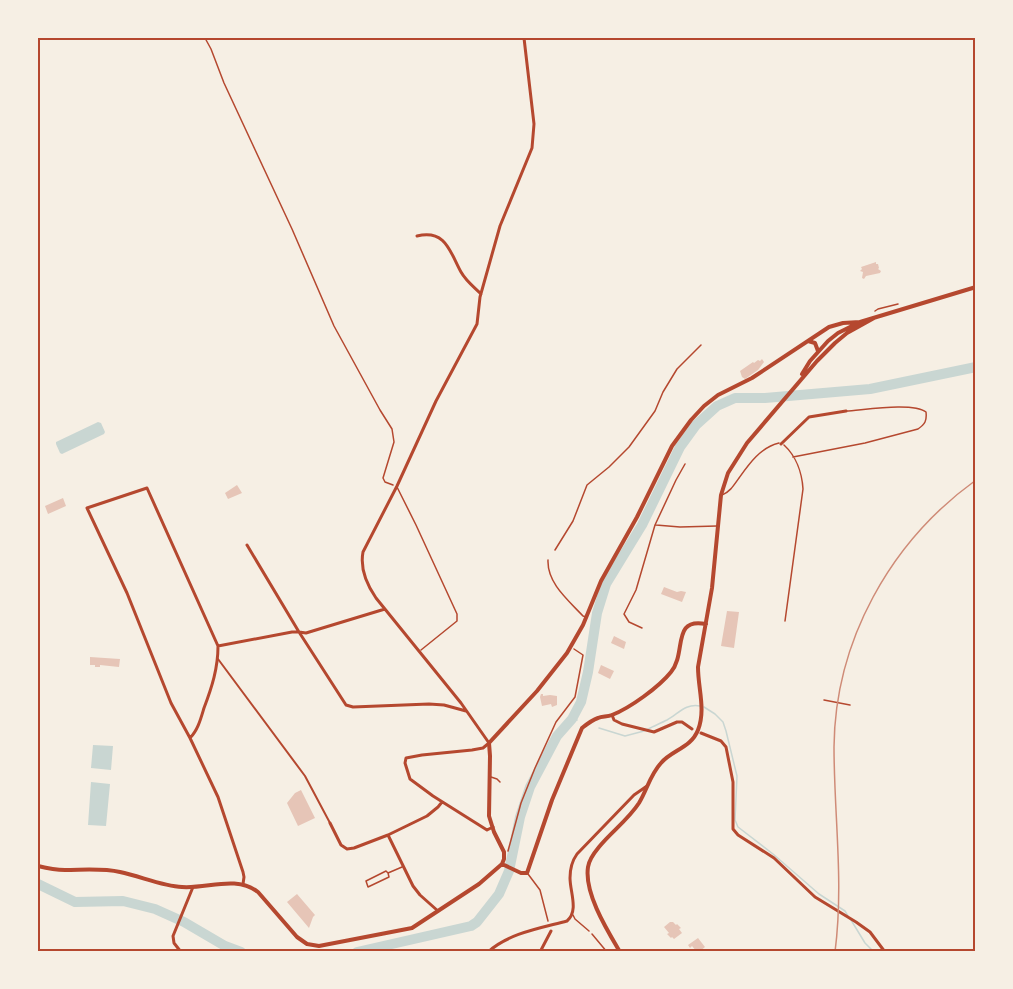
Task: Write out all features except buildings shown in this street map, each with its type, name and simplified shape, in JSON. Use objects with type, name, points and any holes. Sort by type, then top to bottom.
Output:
[{"type":"street","points":[[38,866],[62,870],[118,871],[180,887],[243,884],[258,892],[297,937],[307,944],[319,946],[412,928],[479,884],[503,865],[504,852],[489,816],[489,743],[420,651],[376,598],[368,585],[362,558],[436,401],[477,324],[481,294],[500,226],[532,148],[534,124],[524,38]]},
{"type":"street","points":[[417,236],[428,234],[441,239],[448,246],[461,272],[481,294]]},
{"type":"street","points":[[797,382],[818,351],[838,333],[860,322],[975,287]]},
{"type":"street","points":[[620,951],[592,896],[588,879],[590,859],[639,803],[660,763],[669,755],[685,747],[694,738],[698,729],[702,713],[698,667],[712,588],[721,495],[725,480],[747,443],[806,372],[847,333],[874,318]]},
{"type":"street","points":[[493,827],[487,830],[410,779],[406,758],[483,748],[537,691],[567,653],[587,617],[601,581],[637,517],[672,447],[704,406],[718,395],[752,378],[829,327],[836,324],[860,322]]},
{"type":"street","points":[[806,372],[810,364],[818,357],[815,343],[807,341]]},
{"type":"street","points":[[781,444],[809,417],[846,411]]},
{"type":"street","points":[[190,738],[198,727],[214,681],[218,646],[147,488],[87,508],[127,593],[171,703],[218,797],[243,873],[243,884]]},
{"type":"street","points":[[247,545],[346,705],[353,707],[429,704],[444,705],[467,712]]},
{"type":"street","points":[[218,646],[299,632],[306,633],[385,609]]},
{"type":"street","points":[[503,865],[513,871],[527,873],[552,800],[582,728],[600,717],[614,714],[645,696],[673,669],[678,660],[685,627],[695,623],[706,624]]},
{"type":"street","points":[[218,659],[305,776],[341,845],[347,849],[388,835],[427,816],[442,802]]},
{"type":"street","points":[[614,714],[614,720],[638,729],[654,732],[681,722],[721,741],[726,747],[734,782],[733,829],[738,835],[774,858],[815,897],[870,932],[885,951]]},
{"type":"street","points":[[488,951],[515,936],[567,921],[573,914],[570,879],[574,859],[634,795],[647,786]]},
{"type":"street","points":[[388,835],[413,886],[420,896],[438,911]]},
{"type":"street","points":[[181,951],[174,943],[173,936],[193,887]]},
{"type":"street","points":[[540,951],[551,931]]},
{"type":"lane","points":[[793,457],[865,443],[918,429],[927,419],[926,412],[922,409],[908,407],[846,411]]},
{"type":"lane","points":[[721,495],[729,492],[748,465],[774,444],[781,444],[793,457],[802,479],[803,489],[786,621]]},
{"type":"lane","points":[[642,628],[629,622],[624,614],[636,590],[655,525],[685,464]]},
{"type":"lane","points":[[397,486],[457,614],[457,621],[420,651]]},
{"type":"lane","points":[[655,525],[718,526]]},
{"type":"lane","points":[[548,560],[551,578],[567,599],[583,616],[587,617]]},
{"type":"lane","points":[[490,777],[500,782]]},
{"type":"lane","points":[[388,873],[389,877],[369,887],[366,882],[386,871],[388,873],[403,867]]},
{"type":"lane","points":[[527,873],[540,890],[548,921]]},
{"type":"lane","points":[[573,914],[574,919],[589,931]]},
{"type":"path","points":[[205,38],[334,326],[392,429],[394,442],[383,478],[385,482],[397,486]]},
{"type":"path","points":[[875,311],[898,304]]},
{"type":"path","points":[[555,550],[573,521],[587,485],[630,447],[655,411],[677,369],[701,345]]},
{"type":"path","points":[[508,852],[530,779],[556,722],[574,697],[583,655],[573,649]]},
{"type":"path","points":[[824,700],[850,705]]},
{"type":"path","points":[[589,931],[607,951]]},
{"type":"shaded area","points":[[98,422],[101,423],[104,434],[60,453],[56,442]]},
{"type":"shaded area","points":[[93,745],[113,746],[111,770],[91,768]]},
{"type":"shaded area","points":[[91,782],[110,784],[106,826],[88,825]]},
{"type":"waterway","points":[[357,952],[471,926],[477,922],[499,894],[509,871],[520,817],[530,787],[557,736],[572,719],[581,702],[597,613],[606,584],[642,525],[680,447],[696,425],[717,406],[735,398],[765,398],[870,389],[976,367]]},
{"type":"waterway","points":[[648,729],[690,706],[700,706]]},
{"type":"waterway","points":[[704,707],[723,722],[726,731],[737,776],[735,820],[738,827],[819,894],[845,911],[848,916]]},
{"type":"waterway","points":[[572,719],[577,720]]},
{"type":"waterway","points":[[599,728],[625,736],[644,731]]},
{"type":"waterway","points":[[38,884],[75,902],[123,901],[155,909],[241,952]]},
{"type":"waterway","points":[[851,920],[865,943],[874,952]]},
{"type":"railway","points":[[835,952],[839,875],[834,747],[837,708],[845,669],[857,632],[873,597],[894,564],[918,533],[945,505],[976,480]]}]
